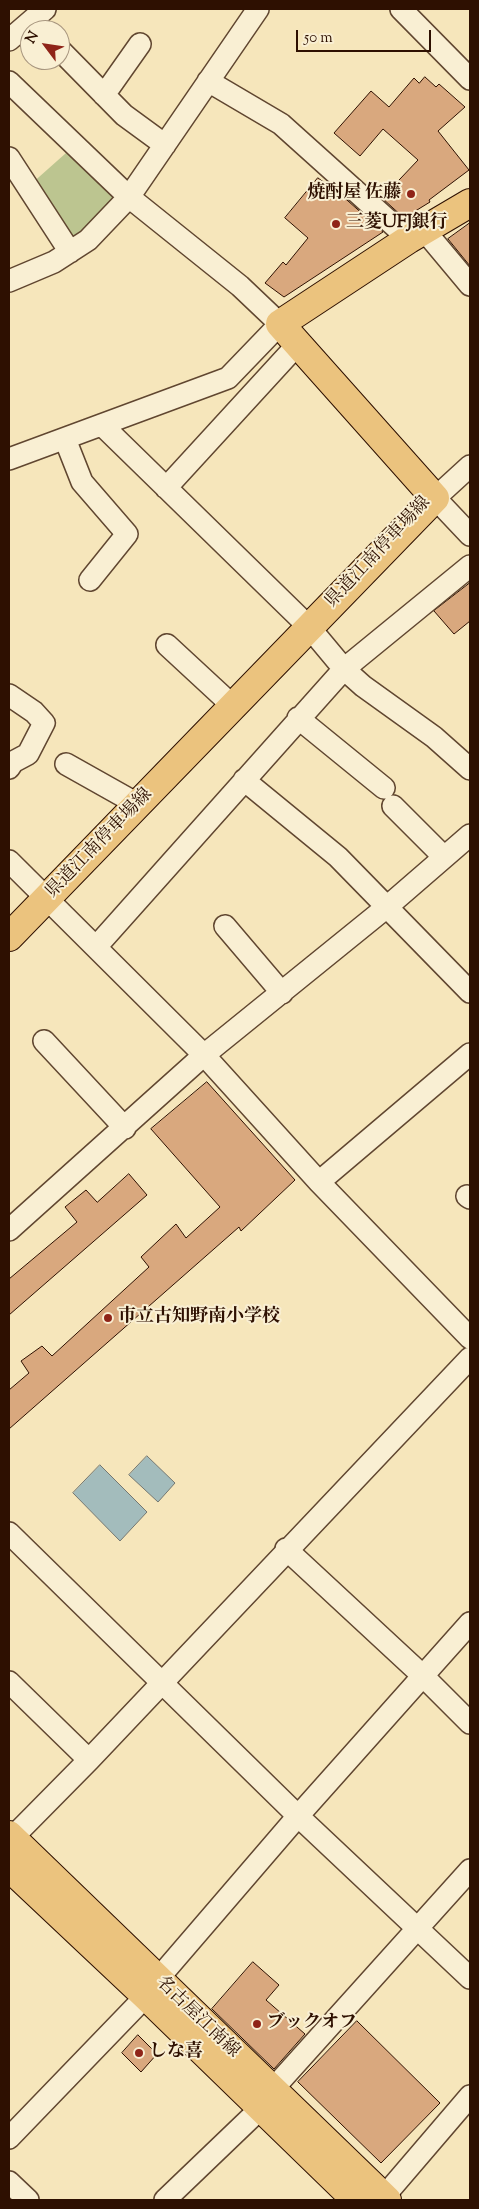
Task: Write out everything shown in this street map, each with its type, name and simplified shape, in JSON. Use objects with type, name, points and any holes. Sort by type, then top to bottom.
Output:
[{"type":"main road","points":[[289,334],[417,234],[470,203]]},
{"type":"main road","name":"県道江南停車場線","points":[[9,937],[435,498],[289,334]]},
{"type":"main road","name":"名古屋江南線","points":[[10,1836],[152,1988],[266,2099],[384,2199]]},
{"type":"main road","name":"名古屋江南線","points":[[9,1867],[152,1988]]},
{"type":"main road","name":"名古屋江南線","points":[[266,2099],[356,2200]]},
{"type":"street","points":[[9,281],[54,262],[88,240],[129,197],[258,9]]},
{"type":"street","points":[[401,9],[470,79]]},
{"type":"street","points":[[9,40],[20,33]]},
{"type":"street","points":[[104,94],[140,44]]},
{"type":"street","points":[[70,60],[124,115],[165,145]]},
{"type":"street","points":[[208,81],[281,124],[417,234],[470,286]]},
{"type":"street","points":[[9,82],[129,197],[240,286],[289,334]]},
{"type":"street","points":[[9,158],[70,252]]},
{"type":"street","points":[[9,459],[228,378],[289,334]]},
{"type":"street","points":[[166,488],[289,334]]},
{"type":"street","points":[[102,425],[309,627],[344,669],[363,686],[434,737],[470,769]]},
{"type":"street","points":[[65,439],[82,482],[127,534],[90,580]]},
{"type":"street","points":[[470,466],[435,498],[470,535]]},
{"type":"street","points":[[96,947],[298,718],[344,669],[470,566]]},
{"type":"street","points":[[167,645],[234,707]]},
{"type":"street","points":[[9,695],[34,712],[44,723],[28,754],[13,762],[9,768]]},
{"type":"street","points":[[298,718],[388,797],[444,857]]},
{"type":"street","points":[[66,764],[139,805]]},
{"type":"street","points":[[244,780],[338,857],[470,992]]},
{"type":"street","points":[[9,1230],[204,1056],[388,906],[470,835]]},
{"type":"street","points":[[9,861],[204,1056],[319,1182],[470,1338]]},
{"type":"street","points":[[225,926],[282,992]]},
{"type":"street","points":[[44,1041],[124,1128]]},
{"type":"street","points":[[319,1182],[470,1054]]},
{"type":"street","points":[[10,1836],[88,1760],[470,1358]]},
{"type":"street","points":[[9,1533],[163,1681],[298,1816],[470,1978]]},
{"type":"street","points":[[286,1550],[423,1676],[470,1723]]},
{"type":"street","points":[[9,2138],[152,1988],[298,1816],[470,1624]]},
{"type":"street","points":[[9,1682],[88,1760]]},
{"type":"street","points":[[165,2200],[266,2099],[470,1870]]},
{"type":"street","points":[[384,2199],[470,2096]]},
{"type":"street","points":[[9,2182],[28,2200]]},
{"type":"green space","points":[[66,153],[117,197],[84,230],[68,240],[30,185]]},
{"type":"water","points":[[147,1456],[175,1483],[158,1502],[129,1475]]},
{"type":"water","points":[[100,1465],[147,1512],[120,1541],[73,1493]]},
{"type":"building","points":[[425,77],[436,87],[439,84],[465,107],[438,131],[469,170],[429,200],[430,202],[404,218],[382,198],[418,160],[383,129],[360,156],[334,133],[371,91],[389,107],[414,78],[419,83]]},
{"type":"building","name":"三菱UFJ銀行","points":[[318,178],[339,193],[383,232],[284,297],[265,283],[283,262],[286,265],[308,238],[285,218]]},
{"type":"building","points":[[470,223],[470,266],[448,239]]},
{"type":"building","points":[[470,583],[470,621],[454,634],[434,611]]},
{"type":"building","points":[[207,1082],[295,1180],[241,1231],[239,1227],[9,1429],[9,1390],[29,1373],[21,1361],[42,1346],[52,1356],[149,1267],[141,1257],[176,1224],[186,1238],[220,1207],[151,1129]]},
{"type":"building","points":[[129,1174],[147,1195],[9,1315],[9,1279],[77,1222],[65,1207],[86,1190],[97,1202]]},
{"type":"building","name":"ブックオフ","points":[[253,1962],[279,1985],[266,2000],[305,2034],[274,2069],[212,2009]]},
{"type":"building","points":[[357,2021],[440,2103],[381,2163],[298,2082]]},
{"type":"building","name":"しな喜","points":[[138,2035],[157,2054],[141,2072],[122,2053]]},
{"type":"place","name":"焼酎屋 佐藤","points":[[411,194]]},
{"type":"place","name":"三菱UFJ銀行","points":[[336,224]]},
{"type":"place","name":"市立古知野南小学校","points":[[108,1318]]},
{"type":"place","name":"ブックオフ","points":[[257,2024]]},
{"type":"place","name":"しな喜","points":[[139,2053]]}]
